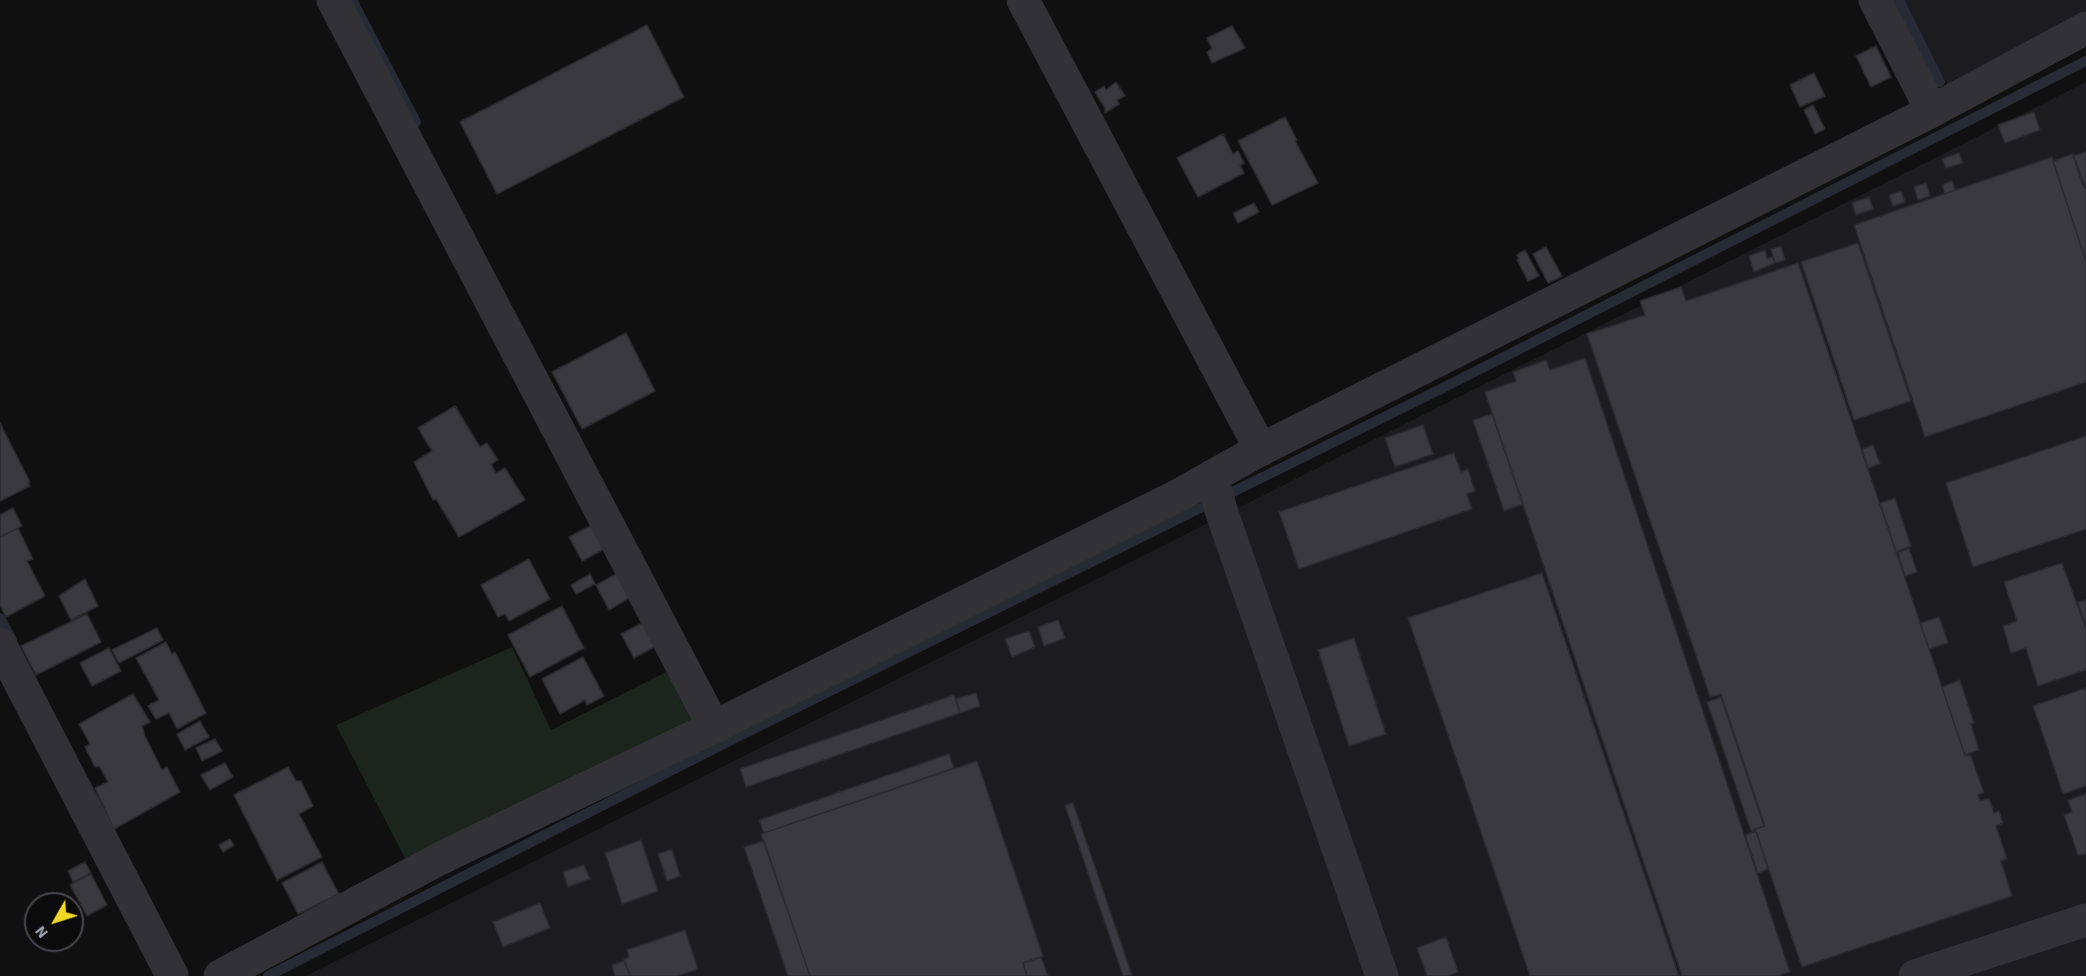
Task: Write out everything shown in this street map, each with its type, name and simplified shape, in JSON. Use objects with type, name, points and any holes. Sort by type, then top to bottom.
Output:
[{"type":"street","points":[[333,0],[714,727]]},
{"type":"street","points":[[1023,0],[1261,450]]},
{"type":"street","points":[[1875,0],[1932,111]]},
{"type":"street","points":[[220,976],[441,858],[1216,491],[1261,450],[1932,111],[2086,28]]},
{"type":"street","points":[[1216,491],[1382,976]]},
{"type":"street","points":[[0,644],[173,976]]},
{"type":"street","points":[[1915,976],[2086,920]]},
{"type":"shaded area","points":[[1904,0],[2086,0],[2086,11],[1948,87]]},
{"type":"shaded area","points":[[2086,82],[2086,976],[306,976]]},
{"type":"shaded area","points":[[512,647],[551,730],[670,670],[695,722],[408,864],[336,725]]},
{"type":"building","points":[[647,25],[684,97],[497,194],[460,122]]},
{"type":"building","points":[[1232,26],[1245,48],[1212,63],[1207,52],[1212,49],[1207,38]]},
{"type":"building","points":[[1876,46],[1891,77],[1871,87],[1856,56]]},
{"type":"building","points":[[1814,73],[1825,96],[1800,107],[1790,85]]},
{"type":"building","points":[[1116,82],[1125,96],[1117,100],[1119,104],[1105,113],[1105,108],[1095,92],[1104,86],[1106,90]]},
{"type":"building","points":[[1813,105],[1825,129],[1815,134],[1804,110]]},
{"type":"building","points":[[2034,112],[2040,130],[2005,143],[1998,125]]},
{"type":"building","points":[[1285,117],[1318,183],[1272,205],[1238,141]]},
{"type":"building","points":[[1223,134],[1233,154],[1238,151],[1244,163],[1240,165],[1244,173],[1198,197],[1177,158]]},
{"type":"building","points":[[2086,152],[2086,188],[2084,188],[2073,156]]},
{"type":"building","points":[[1959,153],[1963,163],[1946,168],[1942,159]]},
{"type":"building","points":[[2073,154],[2086,188],[2086,262],[2053,161]]},
{"type":"building","points":[[2052,157],[2086,262],[2086,382],[1925,437],[1854,225]]},
{"type":"building","points":[[1952,181],[1955,190],[1945,194],[1942,185]]},
{"type":"building","points":[[1926,183],[1930,196],[1918,200],[1914,187]]},
{"type":"building","points":[[1901,191],[1905,202],[1893,206],[1889,195]]},
{"type":"building","points":[[1869,197],[1873,209],[1856,215],[1852,203]]},
{"type":"building","points":[[1254,203],[1259,212],[1238,223],[1233,213]]},
{"type":"building","points":[[1858,243],[1911,401],[1854,420],[1801,262]]},
{"type":"building","points":[[1781,246],[1785,260],[1775,263],[1771,249]]},
{"type":"building","points":[[1546,247],[1562,276],[1548,283],[1533,254]]},
{"type":"building","points":[[1525,250],[1539,276],[1528,281],[1517,260],[1519,259],[1517,255]]},
{"type":"building","points":[[1765,250],[1767,259],[1772,257],[1775,263],[1754,272],[1749,256]]},
{"type":"building","points":[[1798,263],[1965,755],[1971,756],[1984,793],[1978,795],[1980,801],[1989,798],[1994,813],[1999,811],[2003,823],[1996,826],[2007,859],[2001,861],[2012,896],[1802,967],[1755,829],[1765,826],[1721,694],[1710,697],[1587,334],[1645,315],[1640,301],[1681,287],[1686,301]]},
{"type":"building","points":[[626,333],[655,391],[582,429],[552,372]]},
{"type":"building","points":[[1585,358],[1790,972],[1777,976],[1682,976],[1485,392],[1516,381],[1513,372],[1546,360],[1550,370]]},
{"type":"building","points":[[455,406],[480,447],[487,443],[498,460],[491,464],[496,473],[505,468],[525,500],[459,537],[436,499],[433,500],[414,462],[432,451],[418,428]]},
{"type":"building","points":[[1492,414],[1523,504],[1504,511],[1473,420]]},
{"type":"building","points":[[0,423],[30,486],[0,501]]},
{"type":"building","points":[[1423,425],[1433,454],[1395,467],[1385,438]]},
{"type":"building","points":[[2086,436],[2086,529],[1973,567],[1946,483]]},
{"type":"building","points":[[1873,445],[1880,464],[1868,468],[1862,449]]},
{"type":"building","points":[[1454,453],[1461,472],[1468,469],[1475,491],[1467,494],[1472,509],[1299,569],[1279,512]]},
{"type":"building","points":[[1895,498],[1911,546],[1896,552],[1880,503]]},
{"type":"building","points":[[13,508],[22,526],[0,537],[0,515]]},
{"type":"building","points":[[594,524],[606,548],[582,561],[569,537]]},
{"type":"building","points":[[18,528],[33,559],[27,561],[45,596],[6,617],[0,605],[0,537]]},
{"type":"building","points":[[1909,549],[1917,572],[1905,576],[1898,552]]},
{"type":"building","points":[[529,559],[550,599],[509,621],[505,614],[498,617],[481,585]]},
{"type":"building","points":[[2062,563],[2086,629],[2086,670],[2038,686],[2026,648],[2011,653],[2003,626],[2017,621],[2004,582]]},
{"type":"building","points":[[618,573],[631,597],[609,610],[596,585]]},
{"type":"building","points":[[1542,573],[1679,976],[1530,976],[1408,618]]},
{"type":"building","points":[[590,574],[595,584],[576,594],[571,585]]},
{"type":"building","points":[[85,579],[98,606],[71,620],[59,596]]},
{"type":"building","points":[[2086,600],[2086,626],[2078,602]]},
{"type":"building","points":[[562,606],[584,648],[530,677],[508,635]]},
{"type":"building","points":[[87,614],[101,642],[36,675],[21,646]]},
{"type":"building","points":[[1939,617],[1948,643],[1929,649],[1920,623]]},
{"type":"building","points":[[1058,620],[1065,638],[1044,646],[1038,627]]},
{"type":"building","points":[[644,622],[656,646],[634,658],[621,634]]},
{"type":"building","points":[[157,628],[163,640],[119,663],[112,650]]},
{"type":"building","points":[[1029,631],[1035,647],[1012,657],[1005,639]]},
{"type":"building","points":[[1354,638],[1386,734],[1349,746],[1318,650]]},
{"type":"building","points":[[166,642],[172,654],[175,652],[206,713],[177,729],[169,713],[156,719],[148,706],[159,700],[136,658]]},
{"type":"building","points":[[109,648],[121,671],[92,686],[80,663]]},
{"type":"building","points":[[583,657],[604,696],[587,705],[585,700],[560,714],[542,679]]},
{"type":"building","points":[[1960,680],[1974,723],[1971,724],[1979,750],[1965,755],[1942,687]]},
{"type":"building","points":[[2086,688],[2086,786],[2063,794],[2033,706]]},
{"type":"building","points":[[976,693],[980,706],[960,713],[956,699]]},
{"type":"building","points":[[133,694],[150,722],[142,726],[145,736],[162,770],[167,767],[180,792],[114,829],[95,788],[108,782],[99,766],[95,767],[85,747],[90,744],[79,724]]},
{"type":"building","points":[[954,695],[960,713],[746,787],[740,769]]},
{"type":"building","points":[[1721,697],[1764,826],[1751,831],[1707,702]]},
{"type":"building","points":[[200,721],[209,737],[185,750],[177,734]]},
{"type":"building","points":[[215,739],[222,751],[202,761],[196,748]]},
{"type":"building","points":[[949,754],[954,768],[764,833],[759,820]]},
{"type":"building","points":[[977,761],[1043,956],[1023,963],[1027,976],[810,976],[761,834]]},
{"type":"building","points":[[225,763],[233,777],[210,790],[201,775]]},
{"type":"building","points":[[288,767],[296,781],[301,781],[313,806],[299,814],[322,857],[277,880],[234,795]]},
{"type":"building","points":[[2086,794],[2086,854],[2078,855],[2064,815],[2072,812],[2068,800]]},
{"type":"building","points":[[1073,803],[1132,975],[1123,976],[1065,805]]},
{"type":"building","points":[[1756,831],[1768,869],[1758,873],[1745,835]]},
{"type":"building","points":[[230,839],[234,845],[223,852],[219,845]]},
{"type":"building","points":[[641,840],[658,891],[622,904],[605,853]]},
{"type":"building","points":[[764,841],[810,976],[788,976],[744,847]]},
{"type":"building","points":[[672,849],[680,876],[667,881],[658,854]]},
{"type":"building","points":[[85,862],[91,873],[73,882],[68,871]]},
{"type":"building","points":[[322,862],[339,894],[298,914],[282,883]]},
{"type":"building","points":[[584,865],[590,879],[568,887],[563,872]]},
{"type":"building","points":[[91,874],[107,905],[87,916],[84,911],[84,892],[74,892],[70,885]]},
{"type":"building","points":[[540,903],[550,928],[503,947],[493,922]]},
{"type":"building","points":[[685,930],[698,969],[677,976],[630,976],[624,959],[629,957],[627,950]]},
{"type":"building","points":[[1446,937],[1458,972],[1448,976],[1427,976],[1417,948]]},
{"type":"building","points":[[1041,957],[1048,976],[1027,976],[1023,963]]},
{"type":"building","points":[[624,961],[630,976],[615,976],[612,965]]},
{"type":"waterway","points":[[352,0],[416,122]]},
{"type":"waterway","points":[[1899,0],[1940,82]]},
{"type":"waterway","points":[[268,976],[735,738],[1439,390],[2086,61]]},
{"type":"waterway","points":[[0,618],[12,640]]}]
